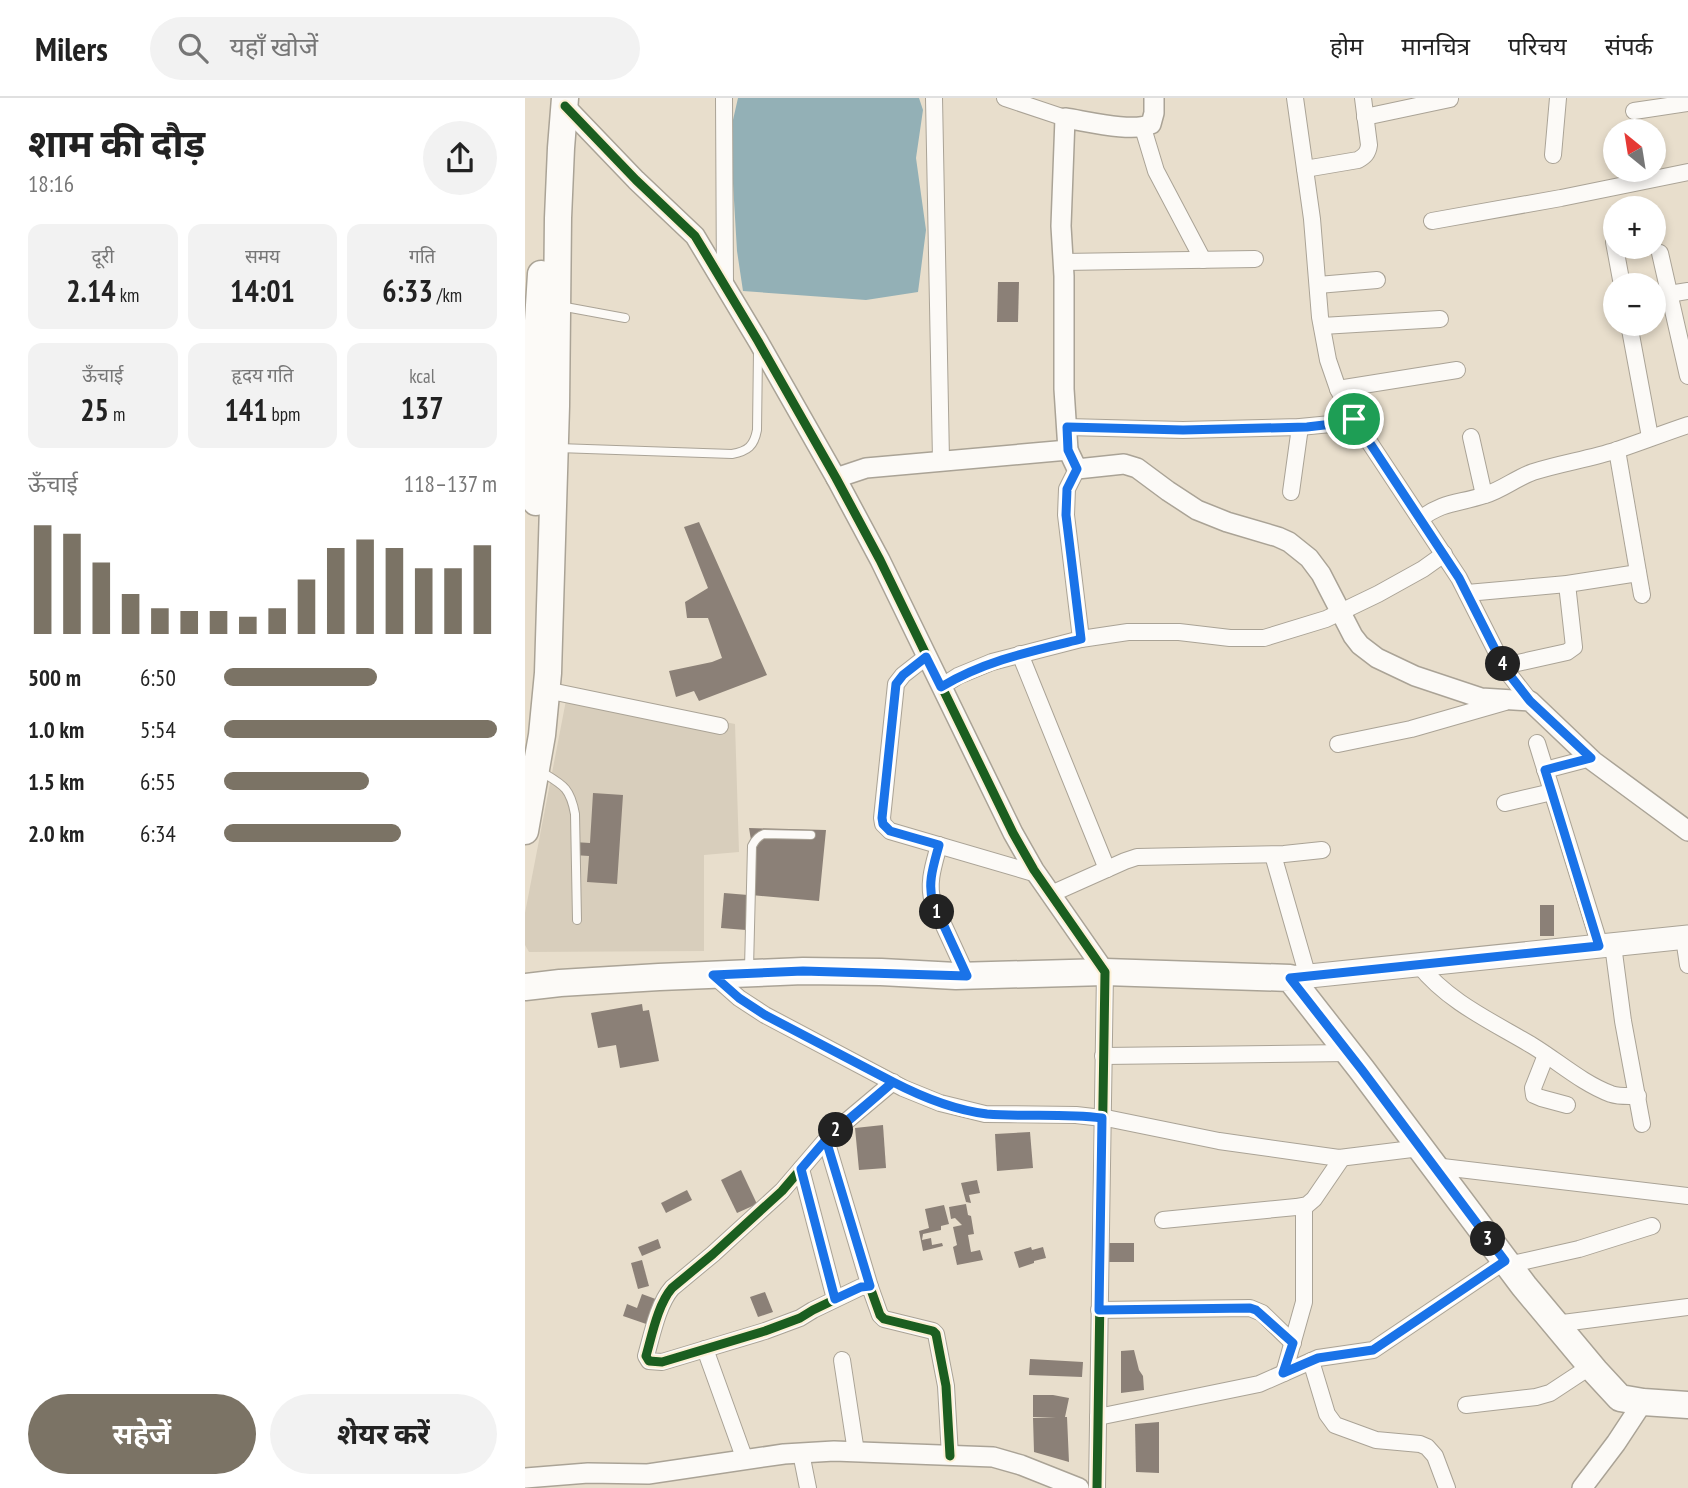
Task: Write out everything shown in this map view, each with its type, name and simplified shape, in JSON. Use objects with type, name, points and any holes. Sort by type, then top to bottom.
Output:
[{"type":"main road","points":[[525,831],[542,735],[546,690],[555,448],[561,101]]},
{"type":"main road","points":[[525,726],[531,681],[537,566],[538,321],[561,101]]},
{"type":"main road","points":[[531,989],[659,977],[803,971],[967,976],[1105,972],[1299,977],[1686,938]]},
{"type":"main road","points":[[1299,977],[1349,1053],[1507,1263],[1555,1324],[1620,1398],[1688,1405]]},
{"type":"street","points":[[724,98],[725,286]]},
{"type":"street","points":[[934,98],[941,460]]},
{"type":"street","points":[[1005,98],[1065,118],[1131,128],[1143,128],[1151,124],[1154,98]]},
{"type":"street","points":[[1295,98],[1328,360],[1338,389],[1354,419],[1444,554],[1504,666],[1528,703],[1591,758],[1688,831]]},
{"type":"street","points":[[1305,169],[1359,160],[1365,156],[1369,145],[1363,98]]},
{"type":"street","points":[[1553,155],[1558,98]]},
{"type":"street","points":[[1366,117],[1426,101],[1450,99]]},
{"type":"street","points":[[561,101],[636,180],[695,236],[758,341],[880,560],[1013,833],[1037,874],[1105,972],[1097,1488]]},
{"type":"street","points":[[1634,111],[1688,103]]},
{"type":"street","points":[[1065,118],[1061,226],[1064,389],[1068,450],[1077,469]]},
{"type":"street","points":[[1143,128],[1156,171],[1203,260]]},
{"type":"street","points":[[1432,221],[1688,172]]},
{"type":"street","points":[[1063,262],[1255,259]]},
{"type":"street","points":[[1661,259],[1688,376]]},
{"type":"street","points":[[1318,285],[1377,280]]},
{"type":"street","points":[[1669,294],[1688,291]]},
{"type":"street","points":[[1322,326],[1440,319]]},
{"type":"street","points":[[1631,336],[1650,437]]},
{"type":"street","points":[[1338,389],[1457,370]]},
{"type":"street","points":[[1067,427],[1183,430],[1300,427],[1354,419]]},
{"type":"street","points":[[1420,519],[1433,510],[1485,495],[1534,472],[1617,450],[1688,425]]},
{"type":"street","points":[[1291,492],[1300,427]]},
{"type":"street","points":[[1471,437],[1485,495]]},
{"type":"street","points":[[836,478],[866,468],[1068,450]]},
{"type":"street","points":[[1617,450],[1641,596]]},
{"type":"street","points":[[1077,469],[1124,464],[1137,467],[1197,510],[1289,542],[1309,558],[1321,574],[1360,645],[1377,658],[1415,676],[1481,698],[1528,703]]},
{"type":"street","points":[[1077,469],[1067,489],[1066,515],[1081,639]]},
{"type":"street","points":[[941,687],[958,676],[992,662],[1081,639],[1128,632],[1179,632],[1230,638],[1264,638],[1326,620],[1423,569],[1444,554]]},
{"type":"street","points":[[1467,593],[1567,584],[1638,573]]},
{"type":"street","points":[[1504,666],[1567,652],[1574,647],[1567,584]]},
{"type":"street","points":[[1020,654],[1107,869]]},
{"type":"street","points":[[926,657],[896,684],[883,824],[890,831],[1037,874]]},
{"type":"street","points":[[546,690],[720,726]]},
{"type":"street","points":[[1338,744],[1528,703]]},
{"type":"street","points":[[1537,743],[1606,946],[1643,1124]]},
{"type":"street","points":[[1545,770],[1591,758]]},
{"type":"street","points":[[1505,803],[1552,792]]},
{"type":"street","points":[[939,845],[930,893],[967,976]]},
{"type":"street","points":[[1051,894],[1137,857],[1273,855],[1322,850]]},
{"type":"street","points":[[1273,855],[1299,977]]},
{"type":"street","points":[[1686,938],[1688,965]]},
{"type":"street","points":[[1419,965],[1431,980],[1472,1011],[1576,1076],[1611,1094],[1638,1096]]},
{"type":"street","points":[[713,975],[739,998],[765,1015],[893,1082],[940,1103],[985,1114],[1076,1115],[1102,1118],[1219,1140],[1342,1158],[1427,1157],[1688,1196]]},
{"type":"street","points":[[1103,1056],[1349,1053]]},
{"type":"street","points":[[1546,1055],[1533,1088],[1534,1095],[1567,1105]]},
{"type":"street","points":[[870,1286],[861,1287],[800,1318],[765,1331],[662,1362],[653,1362],[646,1356],[667,1293],[782,1191],[826,1140],[893,1082]]},
{"type":"street","points":[[826,1140],[880,1315],[884,1319],[936,1334],[946,1386],[950,1456]]},
{"type":"street","points":[[1163,1220],[1307,1205],[1342,1158]]},
{"type":"street","points":[[801,1169],[835,1299]]},
{"type":"street","points":[[1283,1373],[1304,1302],[1304,1206]]},
{"type":"street","points":[[1098,1417],[1259,1384],[1311,1361],[1373,1350],[1507,1263],[1579,1249],[1652,1226]]},
{"type":"street","points":[[1555,1324],[1688,1307]]},
{"type":"street","points":[[1099,1310],[1250,1308],[1262,1313],[1293,1343]]},
{"type":"street","points":[[705,1349],[745,1460]]},
{"type":"street","points":[[842,1360],[856,1452]]},
{"type":"street","points":[[1311,1361],[1327,1415],[1335,1425],[1376,1440],[1427,1447],[1435,1456],[1447,1488]]},
{"type":"street","points":[[1466,1405],[1550,1393],[1591,1366]]},
{"type":"street","points":[[1582,1488],[1643,1402]]},
{"type":"street","points":[[525,1478],[588,1473],[628,1481],[648,1474],[784,1454],[856,1452],[993,1457],[1021,1465],[1040,1480],[1079,1488]]},
{"type":"street","points":[[801,1453],[808,1488]]},
{"type":"lane","points":[[557,305],[625,318]]},
{"type":"lane","points":[[555,448],[732,454],[749,448],[755,441],[757,430],[758,341]]},
{"type":"lane","points":[[536,769],[560,783],[568,791],[572,801],[575,814],[577,920]]},
{"type":"lane","points":[[749,974],[753,846],[759,836],[764,834],[811,835]]},
{"type":"shaded area","points":[[568,690],[735,724],[739,852],[704,855],[704,951],[529,952],[525,945],[525,913]]},
{"type":"water","points":[[738,98],[919,98],[923,110],[916,158],[926,230],[918,292],[866,300],[743,291],[737,251],[730,133]]},
{"type":"building","points":[[998,282],[1019,282],[1018,322],[997,322]]},
{"type":"building","points":[[699,522],[767,675],[699,701],[694,691],[676,697],[669,671],[722,658],[708,618],[687,618],[685,602],[708,588],[684,527]]},
{"type":"building","points":[[593,793],[623,795],[617,884],[587,882],[589,856],[574,855],[574,842],[590,843]]},
{"type":"building","points":[[749,828],[826,830],[819,901],[751,895],[752,846]]},
{"type":"building","points":[[724,893],[748,895],[746,930],[721,928]]},
{"type":"building","points":[[1540,905],[1554,905],[1554,936],[1540,936]]},
{"type":"building","points":[[642,1004],[643,1011],[649,1010],[659,1061],[620,1068],[616,1045],[598,1048],[591,1013]]},
{"type":"building","points":[[883,1125],[886,1168],[859,1170],[855,1128]]},
{"type":"building","points":[[1030,1132],[1033,1168],[997,1171],[995,1134]]},
{"type":"building","points":[[741,1170],[757,1204],[737,1213],[721,1180]]},
{"type":"building","points":[[977,1180],[980,1193],[969,1195],[971,1203],[966,1202],[961,1183]]},
{"type":"building","points":[[687,1190],[692,1200],[666,1213],[661,1203]]},
{"type":"building","points":[[966,1204],[974,1234],[968,1235],[971,1252],[980,1250],[983,1260],[957,1265],[953,1227],[962,1225],[955,1218],[951,1219],[949,1207]]},
{"type":"building","points":[[944,1205],[949,1224],[941,1226],[941,1230],[923,1234],[922,1240],[931,1238],[932,1245],[942,1243],[943,1246],[923,1251],[919,1231],[929,1228],[925,1209]]},
{"type":"building","points":[[658,1239],[661,1248],[642,1256],[638,1247]]},
{"type":"building","points":[[1108,1243],[1134,1243],[1134,1262],[1108,1262]]},
{"type":"building","points":[[1031,1247],[1032,1250],[1043,1247],[1046,1258],[1019,1268],[1014,1252]]},
{"type":"building","points":[[642,1260],[649,1286],[638,1289],[631,1263]]},
{"type":"building","points":[[765,1292],[773,1312],[758,1317],[750,1297]]},
{"type":"building","points":[[642,1294],[661,1301],[652,1326],[623,1316],[627,1304],[637,1308]]},
{"type":"building","points":[[1134,1350],[1143,1376],[1144,1390],[1121,1393],[1121,1351]]},
{"type":"building","points":[[1030,1359],[1083,1362],[1082,1377],[1029,1375]]},
{"type":"building","points":[[1033,1395],[1069,1398],[1065,1417],[1069,1462],[1034,1452],[1033,1418],[1056,1417],[1033,1417]]},
{"type":"building","points":[[1159,1422],[1159,1473],[1136,1472],[1135,1424]]},
{"type":"cycle path","points":[[565,106],[636,180],[695,236],[758,341],[880,560],[1013,833],[1034,870],[1105,972],[1097,1488]]},
{"type":"cycle path","points":[[893,1082],[830,1135],[782,1191],[672,1288],[659,1311],[646,1356],[649,1361],[662,1362],[765,1331],[800,1318],[861,1287],[870,1287],[884,1319],[936,1334],[946,1386],[950,1456]]},
{"type":"route","points":[[1354,419],[1307,427],[1183,430],[1067,427],[1068,450],[1077,469],[1067,489],[1066,515],[1081,639],[992,662],[958,676],[941,687],[926,657],[896,684],[883,824],[890,831],[939,845],[930,893],[967,976],[803,971],[713,975],[739,998],[765,1015],[893,1082],[830,1135],[801,1169],[835,1299],[861,1287],[870,1286],[826,1140],[893,1082],[940,1103],[985,1114],[1076,1115],[1102,1118],[1099,1310],[1256,1310],[1293,1343],[1283,1373],[1318,1358],[1373,1350],[1505,1261],[1290,978],[1599,946],[1545,770],[1591,758],[1530,701],[1505,669],[1459,578],[1354,419]]}]
